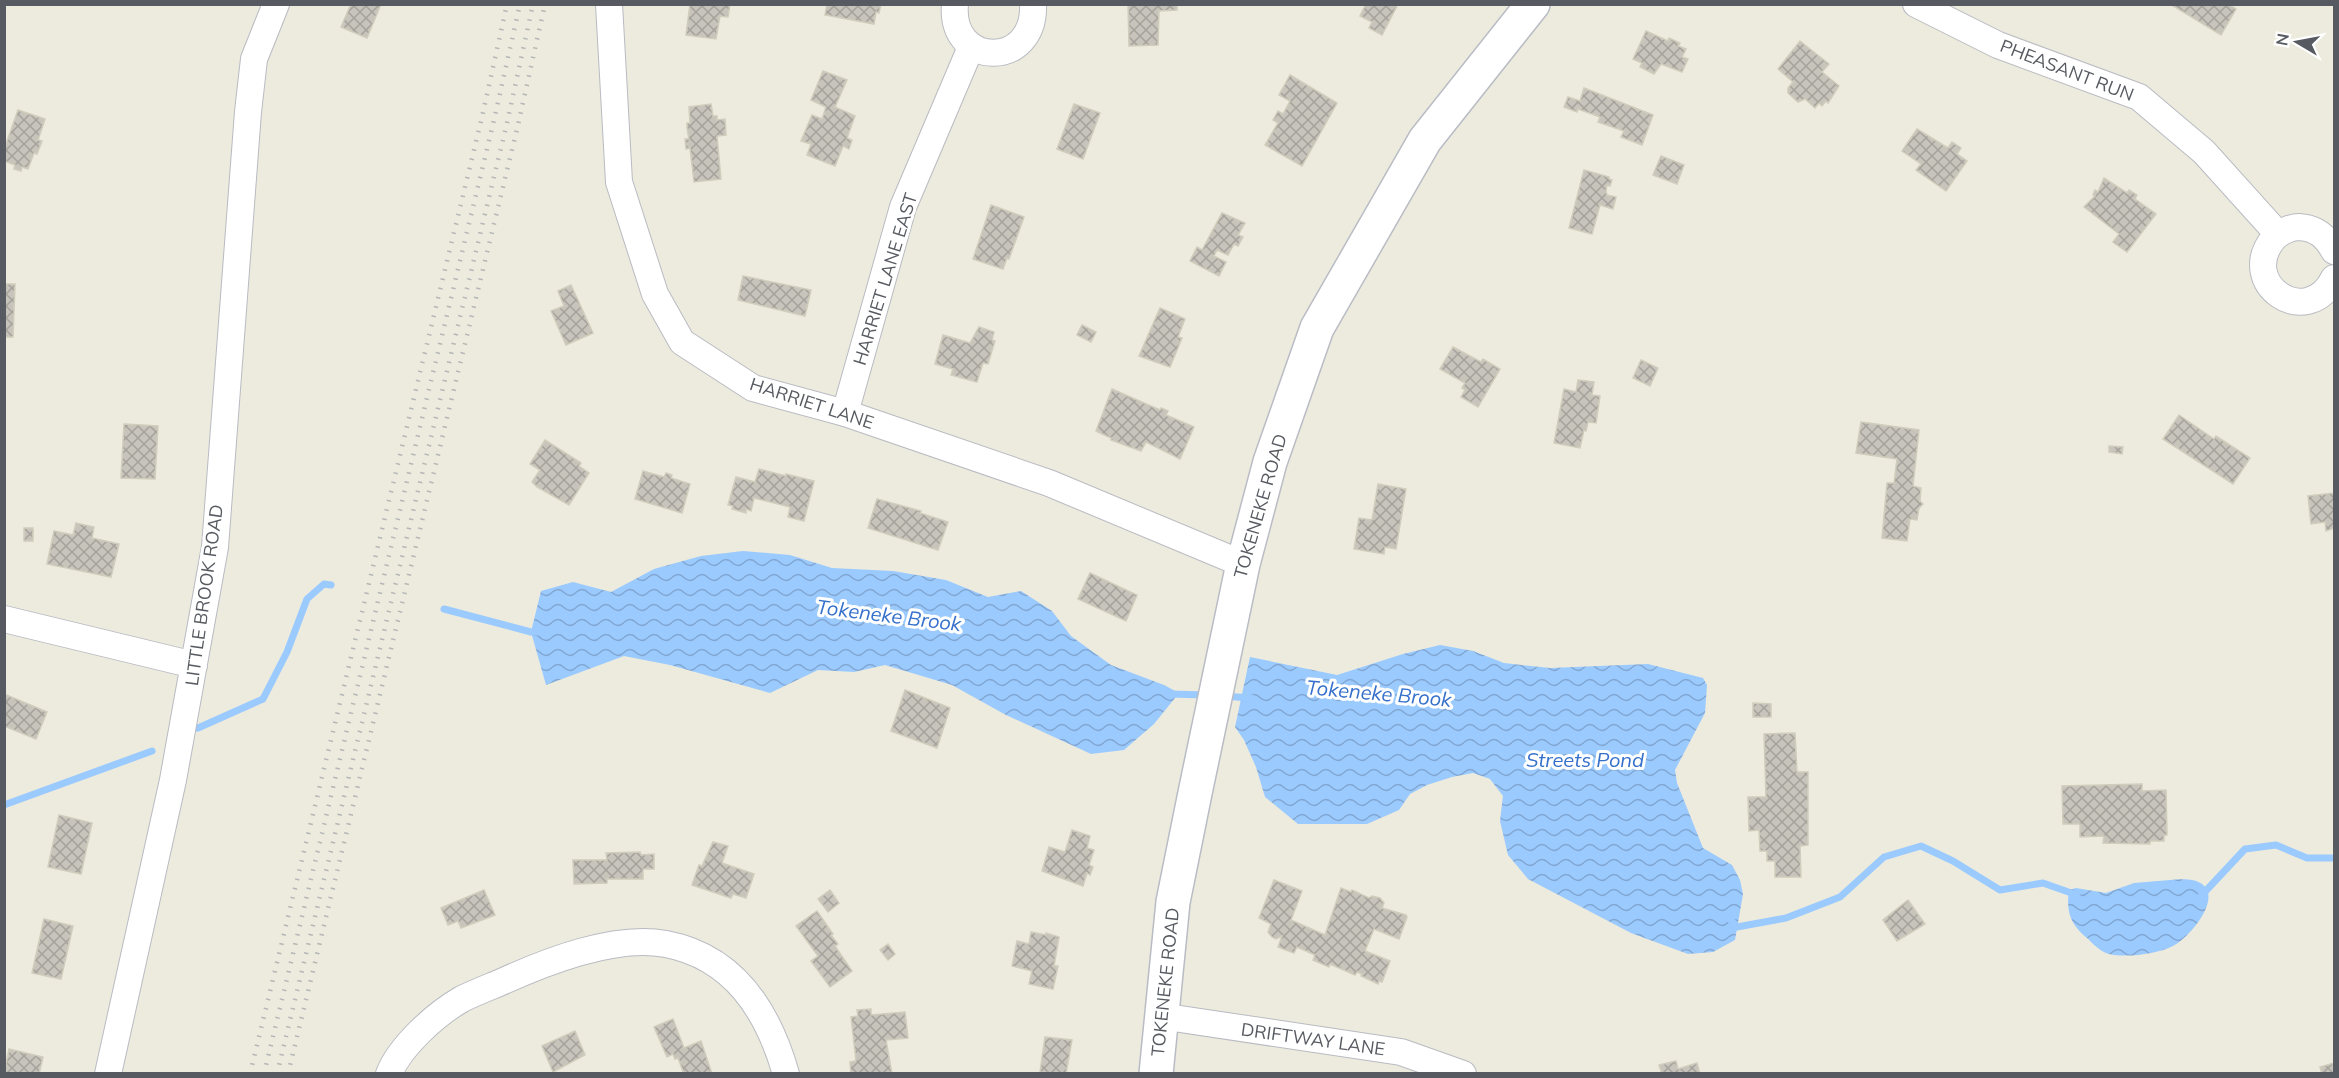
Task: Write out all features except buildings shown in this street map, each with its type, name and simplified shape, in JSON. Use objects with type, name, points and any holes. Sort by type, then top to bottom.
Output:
[{"type":"main road","name":"TOKENEKE ROAD","points":[[1156,1074],[1173,902],[1243,564],[1270,462],[1317,328],[1425,140],[1533,4]]},
{"type":"street","name":"LITTLE BROOK ROAD","points":[[108,1074],[173,780],[215,546],[244,158],[253,70],[260,40],[276,4]]},
{"type":"street","name":"HARRIET LANE","points":[[609,4],[619,182],[655,294],[682,342],[753,388],[845,413],[1049,483],[1243,564]]},
{"type":"street","points":[[955,4],[954,21],[960,36],[971,47],[986,53],[1002,53],[1016,47],[1028,36],[1033,21],[1033,4]]},
{"type":"street","name":"PHEASANT RUN","points":[[1916,4],[1998,45],[2139,97],[2204,152],[2278,234]]},
{"type":"street","name":"HARRIET LANE EAST","points":[[845,413],[903,207],[971,47]]},
{"type":"street","points":[[2334,251],[2328,239],[2313,229],[2295,227],[2278,234],[2267,247],[2262,265],[2267,283],[2279,296],[2296,302],[2314,300],[2329,290],[2334,278]]},
{"type":"street","points":[[4,619],[194,665]]},
{"type":"street","points":[[389,1074],[414,1038],[436,1017],[461,1000],[530,969],[568,956],[588,950],[636,942],[666,944],[692,953],[718,966],[741,984],[762,1013],[777,1042],[786,1074]]},
{"type":"street","name":"DRIFTWAY LANE","points":[[1160,1016],[1401,1052],[1463,1074]]},
{"type":"water","points":[[743,551],[790,555],[832,568],[893,571],[946,580],[988,597],[1021,591],[1052,611],[1071,636],[1111,665],[1179,693],[1154,724],[1124,750],[1091,754],[1006,715],[952,685],[885,665],[854,672],[818,670],[770,693],[670,665],[624,656],[546,685],[531,632],[541,591],[573,582],[611,592],[654,569],[701,556]]},
{"type":"water","name":"Streets Pond","points":[[1440,645],[1473,651],[1504,663],[1550,668],[1648,664],[1703,678],[1707,685],[1705,713],[1675,770],[1677,783],[1703,848],[1732,865],[1740,880],[1743,894],[1735,940],[1713,952],[1688,954],[1631,933],[1528,879],[1508,855],[1500,821],[1503,796],[1490,779],[1473,773],[1427,785],[1410,794],[1399,810],[1367,824],[1298,824],[1265,797],[1256,767],[1244,740],[1235,727],[1250,657],[1337,675]]},
{"type":"water","points":[[2187,879],[2199,882],[2207,891],[2208,899],[2201,918],[2194,927],[2179,942],[2167,949],[2133,955],[2109,954],[2097,948],[2081,933],[2070,917],[2069,890],[2076,888],[2106,893],[2134,883]]},
{"type":"waterway","name":"Tokeneke Brook","points":[[198,728],[263,699],[287,652],[307,599],[324,584],[331,585]]},
{"type":"waterway","name":"Tokeneke Brook","points":[[444,609],[531,632],[541,632]]},
{"type":"waterway","name":"Tokeneke Brook","points":[[1170,694],[1206,695]]},
{"type":"waterway","name":"Tokeneke Brook","points":[[1223,696],[1251,698]]},
{"type":"waterway","name":"Tokeneke Brook","points":[[4,805],[152,751]]},
{"type":"waterway","name":"Tokeneke Brook","points":[[2201,896],[2245,849],[2276,845],[2307,858],[2334,858]]},
{"type":"waterway","name":"Tokeneke Brook","points":[[1731,920],[1737,927],[1786,918],[1840,897],[1884,857],[1921,846],[1953,861],[2000,890],[2043,883],[2077,895]]},
{"type":"railway","points":[[250,1074],[482,117],[507,4]]},
{"type":"railway","points":[[264,1074],[520,4]]},
{"type":"railway","points":[[277,1074],[507,123],[533,4]]},
{"type":"railway","points":[[288,1074],[518,125],[545,4]]}]
